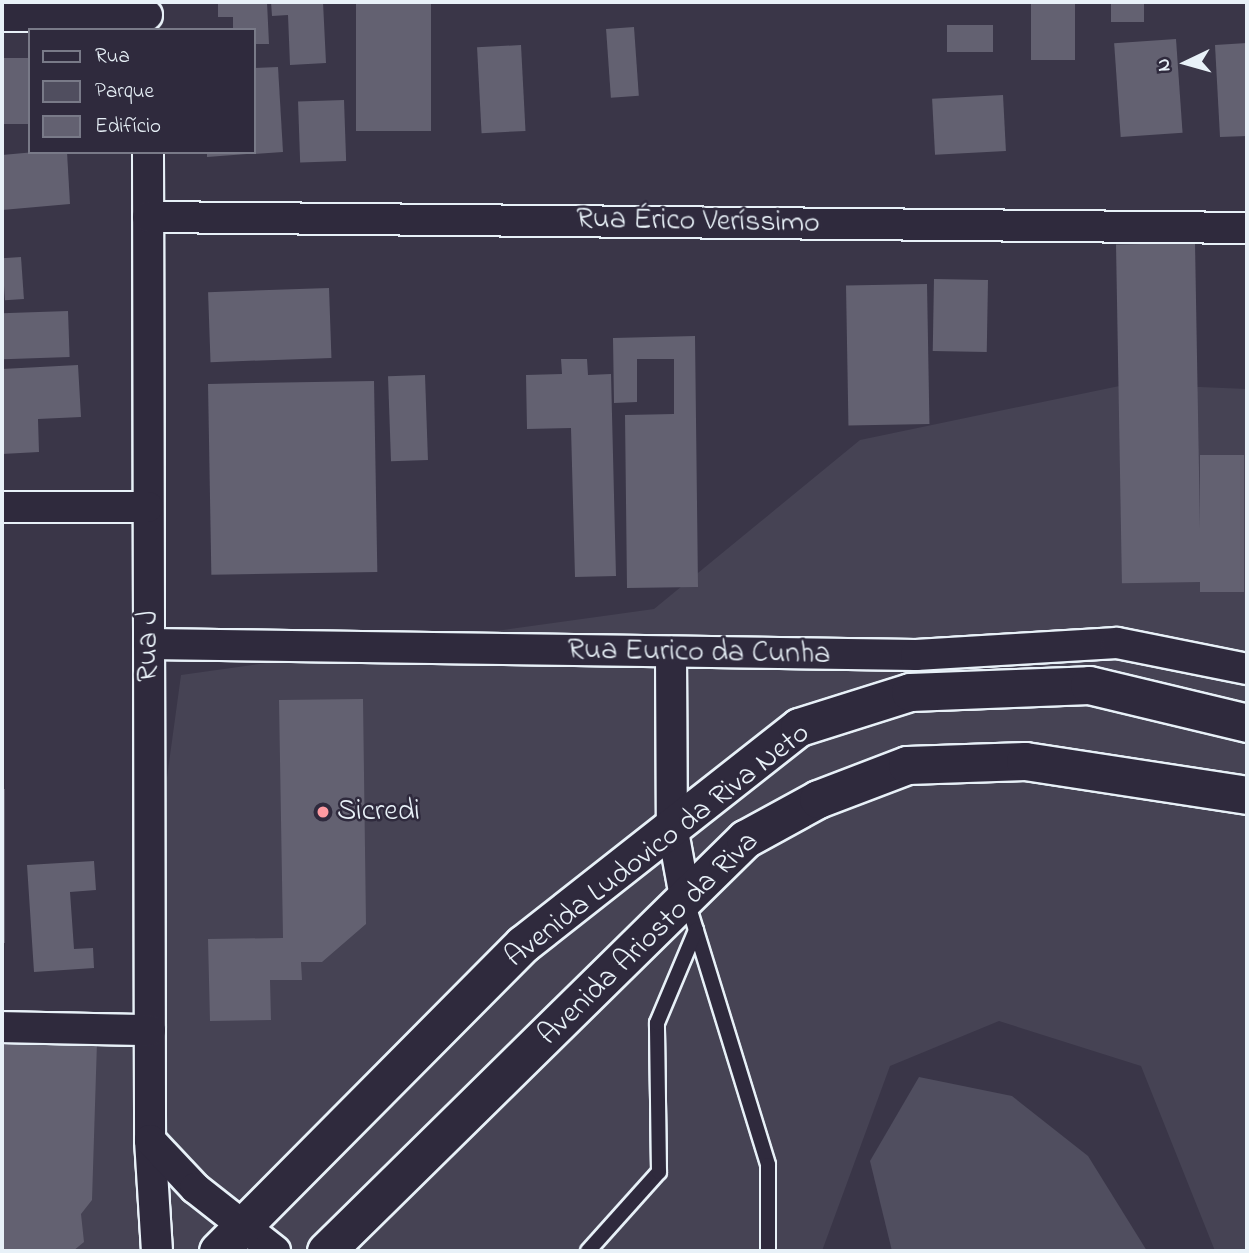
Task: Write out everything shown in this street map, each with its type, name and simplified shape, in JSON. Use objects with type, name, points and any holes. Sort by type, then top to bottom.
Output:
[{"type":"street","points":[[2,16],[147,16]]},
{"type":"street","name":"Rua J","points":[[148,154],[150,1140],[157,1251]]},
{"type":"street","name":"Rua Érico Veríssimo","points":[[148,216],[1247,228]]},
{"type":"street","points":[[2,507],[148,507]]},
{"type":"street","name":"Rua Eurico da Cunha","points":[[149,644],[671,654],[916,654],[1117,643],[1247,669]]},
{"type":"street","points":[[671,654],[672,826],[690,913]]},
{"type":"street","points":[[910,692],[916,654]]},
{"type":"street","name":"Avenida Ludovico da Riva Neto","points":[[232,1240],[523,944],[799,727],[910,692],[1089,685],[1247,723]]},
{"type":"street","name":"Avenida Ariosto da Riva","points":[[326,1251],[690,913],[745,839],[818,799],[906,765],[1026,761],[1247,795]]},
{"type":"street","points":[[2,1027],[150,1030]]},
{"type":"street","points":[[150,1140],[232,1240],[275,1251]]},
{"type":"lane","points":[[588,1251],[659,1172],[657,1023],[690,913]]},
{"type":"lane","points":[[690,913],[768,1164],[768,1251]]},
{"type":"shaded area","points":[[1129,384],[1247,389],[1247,1251],[1215,1251],[1141,1066],[999,1021],[890,1066],[822,1251],[2,1251],[2,1045],[131,1041],[181,675],[654,609],[860,440]]},
{"type":"green space","points":[[919,1077],[1012,1096],[1088,1156],[1147,1251],[892,1251],[870,1161]]},
{"type":"building","points":[[218,2],[267,2],[269,44],[256,44],[256,28],[233,28],[233,17],[218,17]]},
{"type":"building","points":[[271,2],[323,2],[326,63],[290,65],[288,15],[272,16]]},
{"type":"building","points":[[356,2],[431,2],[431,131],[356,131]]},
{"type":"building","points":[[1031,2],[1075,2],[1075,60],[1031,60]]},
{"type":"building","points":[[1111,2],[1144,2],[1144,22],[1111,22]]},
{"type":"building","points":[[947,25],[993,25],[993,52],[947,52]]},
{"type":"building","points":[[634,27],[639,96],[611,98],[606,29]]},
{"type":"building","points":[[1176,39],[1183,133],[1121,137],[1114,43]]},
{"type":"building","points":[[1247,43],[1247,136],[1220,137],[1215,45]]},
{"type":"building","points":[[521,45],[526,131],[482,133],[477,47]]},
{"type":"building","points":[[2,58],[28,58],[28,124],[2,124]]},
{"type":"building","points":[[278,67],[283,152],[256,154],[256,68]]},
{"type":"building","points":[[1003,95],[1006,151],[935,155],[932,99]]},
{"type":"building","points":[[344,100],[346,161],[300,163],[298,102]]},
{"type":"building","points":[[67,154],[70,204],[2,210],[2,155]]},
{"type":"building","points":[[207,154],[247,154],[207,157]]},
{"type":"building","points":[[1195,243],[1201,582],[1122,583],[1116,244]]},
{"type":"building","points":[[21,257],[24,299],[5,300],[2,258]]},
{"type":"building","points":[[934,279],[988,280],[987,352],[933,351]]},
{"type":"building","points":[[927,284],[929,424],[848,425],[846,285]]},
{"type":"building","points":[[329,288],[331,358],[211,362],[208,292]]},
{"type":"building","points":[[68,311],[70,357],[4,359],[2,313]]},
{"type":"building","points":[[695,336],[698,587],[627,588],[625,415],[674,414],[674,359],[637,359],[637,402],[614,403],[613,338]]},
{"type":"building","points":[[561,359],[587,359],[588,375],[611,374],[616,576],[575,577],[571,428],[527,429],[526,375],[562,374]]},
{"type":"building","points":[[78,365],[81,417],[38,419],[39,452],[2,454],[2,369]]},
{"type":"building","points":[[425,375],[428,460],[391,461],[388,376]]},
{"type":"building","points":[[374,381],[377,572],[211,575],[208,384]]},
{"type":"building","points":[[1200,455],[1244,455],[1244,592],[1200,592]]},
{"type":"building","name":"Sicredi","points":[[363,699],[366,924],[322,962],[301,962],[302,980],[270,980],[271,1020],[210,1021],[208,939],[283,938],[279,700]]},
{"type":"building","points":[[2,789],[5,789],[5,943],[2,943]]},
{"type":"building","points":[[94,861],[96,890],[70,892],[74,949],[93,948],[94,968],[34,972],[27,865]]},
{"type":"building","points":[[97,1042],[92,1200],[81,1214],[84,1242],[73,1251],[2,1251],[2,1045]]},
{"type":"place","name":"Sicredi","points":[[323,812]]}]
